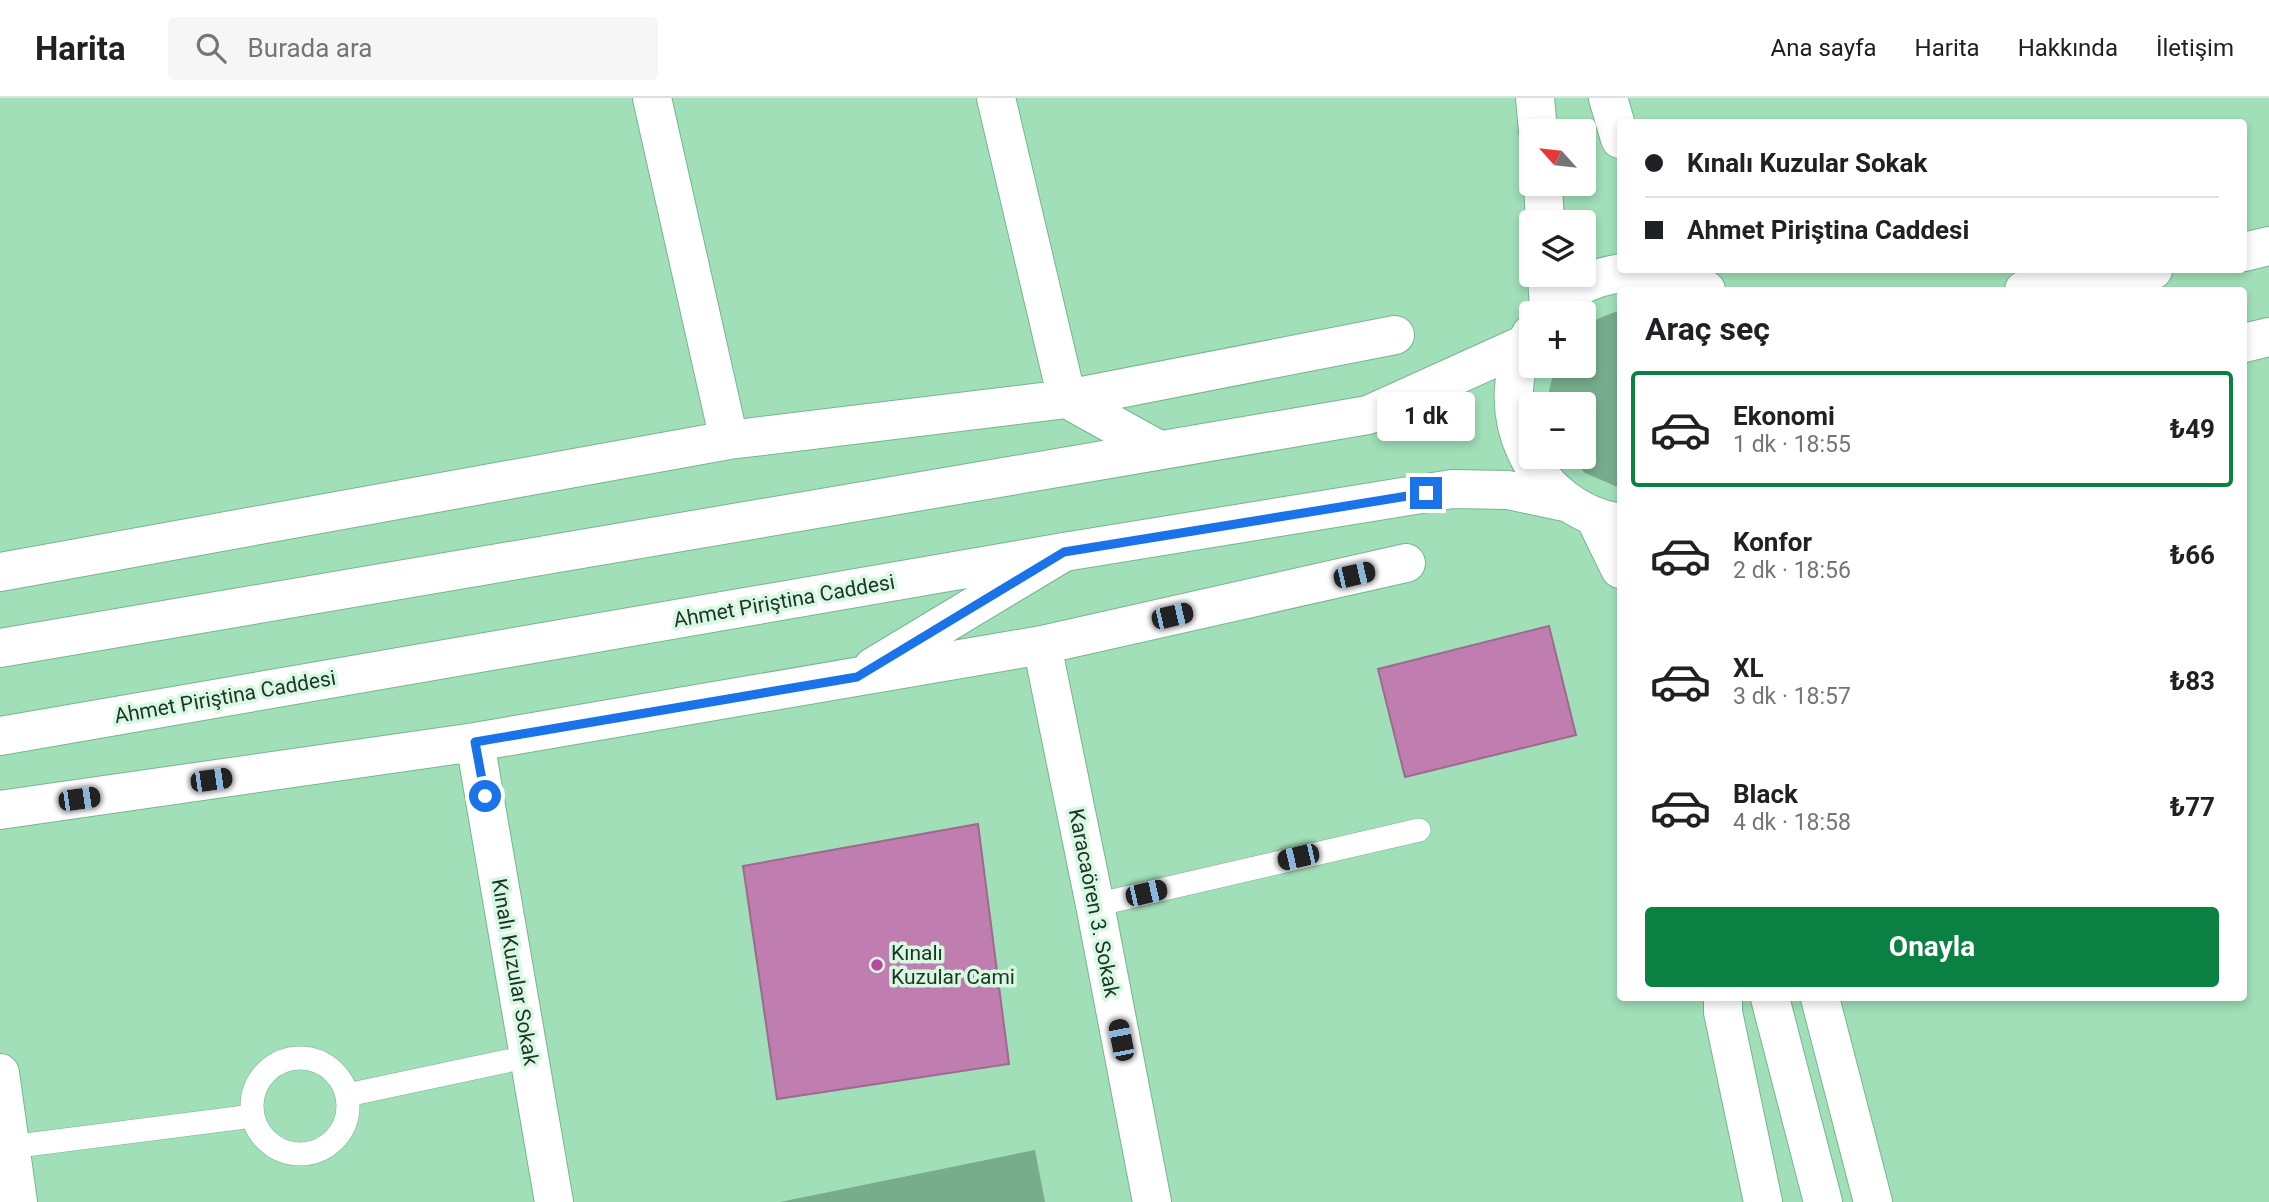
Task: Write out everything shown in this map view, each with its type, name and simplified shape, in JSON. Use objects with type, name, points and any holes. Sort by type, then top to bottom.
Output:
[{"type":"street","points":[[652,98],[729,440]]},
{"type":"street","points":[[996,98],[1067,399],[1159,450]]},
{"type":"street","points":[[1535,98],[1537,119]]},
{"type":"street","points":[[1608,98],[1617,129]]},
{"type":"street","points":[[2247,251],[2269,246]]},
{"type":"street","points":[[1557,301],[1567,293],[1621,273]]},
{"type":"street","points":[[1646,273],[1698,284]]},
{"type":"street","points":[[2043,287],[2134,273]]},
{"type":"street","points":[[0,648],[1368,415],[1519,327]]},
{"type":"street","points":[[0,572],[729,440],[1067,399],[1395,335]]},
{"type":"street","points":[[2247,342],[2269,337]]},
{"type":"street","points":[[2247,357],[2269,359]]},
{"type":"street","points":[[1519,372],[1513,388],[1517,432],[1536,472],[1594,514],[1617,563]]},
{"type":"street","name":"Ahmet Piriştina Caddesi","points":[[0,736],[1064,552],[1452,489],[1508,491],[1594,514]]},
{"type":"street","points":[[857,677],[1064,552]]},
{"type":"street","points":[[0,810],[475,742],[1042,645],[1406,563]]},
{"type":"street","name":"Karacaören 3. Sokak","points":[[1042,645],[1096,905],[1152,1202]]},
{"type":"street","name":"Kınalı Kuzular Sokak","points":[[475,742],[554,1202]]},
{"type":"street","points":[[1723,1001],[1723,1012],[1763,1202]]},
{"type":"street","points":[[1771,1001],[1823,1202]]},
{"type":"street","points":[[1821,1001],[1873,1202]]},
{"type":"street","points":[[0,1073],[10,1171]]},
{"type":"lane","points":[[1096,905],[1419,830]]},
{"type":"lane","points":[[305,1058],[320,1062],[342,1081],[347,1095],[344,1125],[336,1138],[310,1153],[295,1153],[274,1145],[258,1130],[253,1116],[256,1086],[276,1064],[290,1059],[305,1058]]},
{"type":"lane","points":[[347,1095],[507,1061]]},
{"type":"lane","points":[[10,1171],[253,1116]]},
{"type":"green space","points":[[1617,311],[1617,487],[1581,469],[1596,469],[1596,392],[1549,391],[1552,378],[1596,378],[1596,320]]},
{"type":"green space","points":[[1035,1150],[1045,1202],[780,1202]]},
{"type":"building","points":[[1549,626],[1576,735],[1405,777],[1378,669]]},
{"type":"building","name":"Kınalı Kuzular Cami","points":[[978,824],[1009,1064],[777,1099],[743,866]]},
{"type":"place","name":"Kınalı Kuzular Cami","points":[[877,965]]},
{"type":"route","points":[[485,796],[475,742],[857,677],[1064,552],[1426,493]]}]
